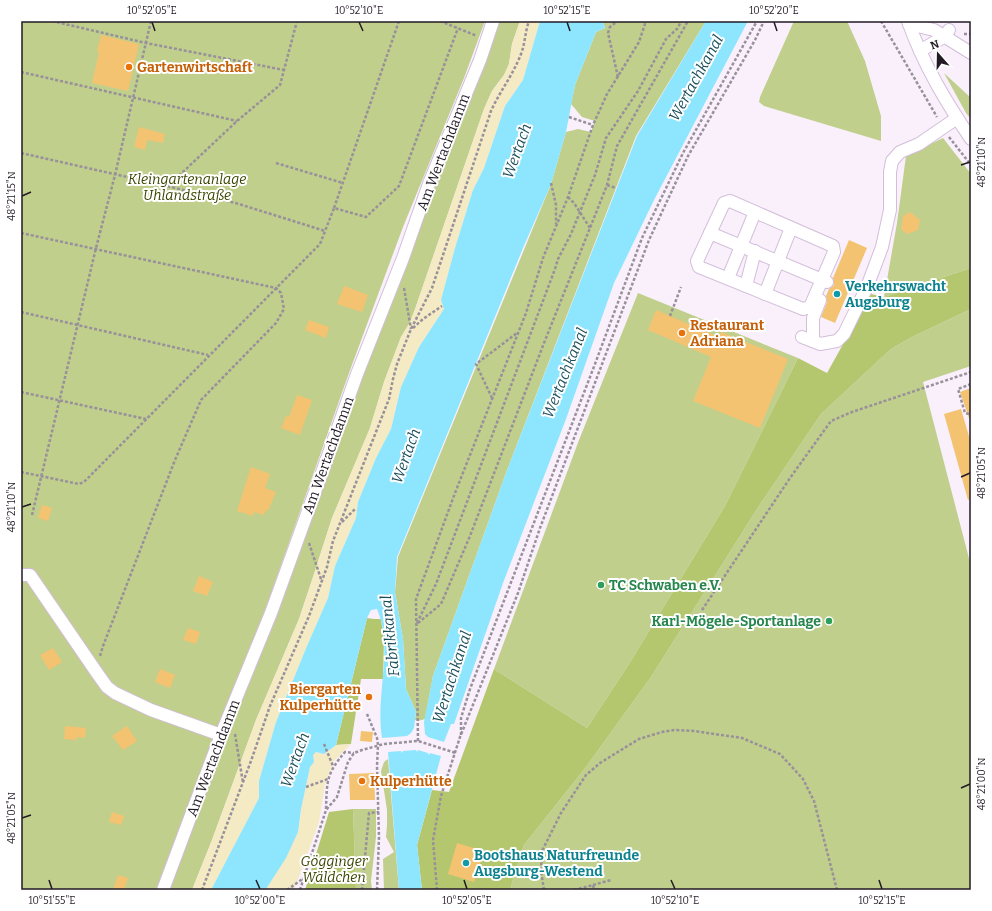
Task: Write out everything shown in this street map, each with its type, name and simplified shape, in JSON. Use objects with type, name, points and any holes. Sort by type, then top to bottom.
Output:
[{"type":"street","name":"Am Wertachdamm","points":[[163,890],[221,735],[271,613],[357,374],[403,258],[430,181],[480,60],[493,21]]},
{"type":"street","points":[[909,23],[947,33],[971,53]]},
{"type":"street","points":[[909,23],[934,80],[971,139]]},
{"type":"street","points":[[920,51],[947,33]]},
{"type":"street","points":[[841,249],[825,281],[810,307],[803,309],[699,267],[697,261],[724,203],[730,201],[833,246],[834,252],[825,281],[813,318],[808,339],[820,344],[837,341],[844,334],[867,287],[882,246],[890,210],[890,172],[892,161],[900,152],[920,144],[957,118]]},
{"type":"street","points":[[728,278],[755,212]]},
{"type":"street","points":[[765,294],[791,228]]},
{"type":"street","points":[[710,233],[825,281]]},
{"type":"street","points":[[746,286],[755,252]]},
{"type":"street","points":[[21,575],[30,575],[107,687],[115,693],[151,710],[221,735]]},
{"type":"path","points":[[52,21],[146,43],[284,70]]},
{"type":"path","points":[[32,516],[151,21]]},
{"type":"path","points":[[167,186],[237,121],[280,85],[297,21]]},
{"type":"path","points":[[21,472],[78,484],[84,482],[208,355],[320,244],[343,183],[399,21]]},
{"type":"path","points":[[440,21],[486,40]]},
{"type":"path","points":[[202,890],[243,783],[270,706],[322,583],[333,541],[389,399],[397,364],[411,329],[432,288],[491,111],[498,96],[512,76],[522,52],[529,21]]},
{"type":"path","points":[[618,21],[610,27],[608,33],[618,78]]},
{"type":"path","points":[[418,742],[416,599],[455,493],[518,333],[543,258],[568,197],[593,125],[607,94],[639,42],[646,21]]},
{"type":"path","points":[[417,623],[436,584],[558,258],[571,234],[595,175],[606,138],[638,91],[666,39],[678,28],[681,21]]},
{"type":"path","points":[[417,623],[441,604],[470,536],[607,185],[617,146],[688,21]]},
{"type":"path","points":[[460,737],[461,718],[470,690],[642,238],[683,153],[757,21]]},
{"type":"path","points":[[437,890],[433,840],[441,796],[460,737],[518,593],[540,528],[649,240],[688,156],[755,40],[764,21]]},
{"type":"path","points":[[881,21],[943,128],[971,165]]},
{"type":"path","points":[[334,208],[366,217],[399,186],[458,28]]},
{"type":"path","points":[[21,72],[237,121]]},
{"type":"path","points":[[569,118],[593,125]]},
{"type":"path","points":[[21,153],[239,204],[325,231]]},
{"type":"path","points":[[276,163],[343,183]]},
{"type":"path","points":[[551,183],[556,205],[556,227]]},
{"type":"path","points":[[607,185],[616,188]]},
{"type":"path","points":[[568,197],[574,203],[590,228]]},
{"type":"path","points":[[21,233],[276,288],[281,293],[284,309],[276,323],[201,400],[175,460],[103,646],[97,674]]},
{"type":"path","points":[[403,281],[411,329]]},
{"type":"path","points":[[670,316],[681,287]]},
{"type":"path","points":[[411,329],[442,306]]},
{"type":"path","points":[[21,312],[208,355]]},
{"type":"path","points":[[492,399],[476,364],[518,333]]},
{"type":"path","points":[[702,610],[790,478],[831,421],[852,412],[971,372]]},
{"type":"path","points":[[969,414],[965,413],[958,389],[971,384]]},
{"type":"path","points":[[21,392],[146,419]]},
{"type":"path","points":[[340,526],[347,516],[356,509]]},
{"type":"path","points":[[303,524],[322,583]]},
{"type":"path","points":[[368,714],[378,745],[377,766],[379,837],[377,890]]},
{"type":"path","points":[[544,890],[542,851],[561,813],[586,775],[600,762],[639,739],[674,730],[694,731],[742,738],[780,754],[803,779],[814,801],[837,890]]},
{"type":"path","points":[[234,733],[243,783]]},
{"type":"path","points":[[300,890],[326,810],[328,779],[333,766],[345,752],[354,753],[384,744],[418,742],[456,753]]},
{"type":"path","points":[[324,744],[333,766]]},
{"type":"path","points":[[326,810],[337,797],[348,762],[354,753]]},
{"type":"path","points":[[306,787],[328,779]]},
{"type":"path","points":[[362,890],[369,814],[379,812]]},
{"type":"path","points":[[287,890],[304,878]]},
{"type":"path","points":[[574,890],[611,880]]},
{"type":"path","points":[[593,885],[594,890]]},
{"type":"green space","name":"Kleingartenanlage Uhlandstraße","points":[[21,21],[485,21],[464,78],[403,227],[349,373],[267,605],[213,740],[156,890],[21,890]]},
{"type":"green space","points":[[498,21],[520,21],[512,44],[509,64],[504,75],[492,91],[484,109],[414,312],[401,337],[384,382],[370,428],[332,518],[299,619],[256,720],[192,890],[167,890],[360,376]]},
{"type":"green space","points":[[603,21],[706,21],[636,136],[506,473],[433,676],[425,719],[418,721],[415,720],[416,712],[406,689],[403,639],[395,592],[398,557],[551,184],[566,132],[578,129],[591,132],[595,121],[582,117],[571,104],[575,85],[596,32],[605,28]]},
{"type":"green space","points":[[794,21],[847,21],[865,61],[881,116],[881,141],[764,106],[759,102]]},
{"type":"green space","points":[[944,73],[971,98],[971,119],[966,113]]},
{"type":"green space","points":[[943,138],[971,174],[971,268],[884,297],[897,223],[906,156]]},
{"type":"green space","points":[[971,268],[971,309],[912,337],[891,349],[821,414],[757,509],[651,677],[586,767],[524,845],[512,882],[511,890],[422,890],[417,845],[432,790],[449,792],[494,669],[587,728],[629,664],[725,506],[798,358],[827,373],[871,294],[884,297]]},
{"type":"green space","name":"TC Schwaben e.V.","points":[[638,293],[798,358],[725,506],[629,664],[587,728],[494,669],[579,440]]},
{"type":"green space","name":"Karl-Mögele-Sportanlage","points":[[971,309],[971,366],[923,382],[971,566],[971,890],[511,890],[512,882],[524,845],[586,767],[651,677],[757,509],[821,414],[891,349],[912,337]]},
{"type":"green space","points":[[367,618],[381,619],[384,641],[383,679],[361,679],[351,744],[336,745]]},
{"type":"green space","points":[[388,759],[399,890],[384,890],[383,859],[394,852],[386,837],[387,810],[381,771],[384,762]]},
{"type":"green space","points":[[353,809],[376,809],[376,837],[371,881],[372,890],[356,890]]},
{"type":"green space","name":"Gögginger Wäldchen","points":[[353,809],[356,890],[305,890],[329,812]]},
{"type":"sand","points":[[520,21],[540,21],[523,80],[505,106],[484,168],[473,190],[441,300],[444,309],[419,347],[401,387],[391,429],[376,458],[358,502],[356,518],[335,566],[328,598],[276,722],[259,781],[259,798],[211,890],[192,890],[256,720],[299,619],[332,518],[370,428],[384,382],[401,337],[414,312],[484,109],[492,91],[504,75],[509,64],[512,44]]},
{"type":"sand","points":[[351,744],[334,761],[325,784],[319,822],[294,890],[265,890],[298,832],[301,809],[310,767],[314,762],[313,755],[315,752],[324,754],[336,745]]},
{"type":"water","points":[[540,21],[603,21],[605,28],[596,32],[575,85],[566,132],[551,184],[523,248],[397,557],[395,592],[403,639],[406,689],[416,712],[414,728],[407,736],[382,738],[380,722],[384,640],[382,624],[377,609],[371,610],[367,618],[336,745],[324,754],[316,752],[313,755],[314,762],[310,767],[301,809],[298,832],[286,858],[266,889],[211,890],[259,798],[259,781],[276,722],[328,598],[335,566],[356,518],[358,502],[376,458],[391,429],[401,387],[419,347],[444,309],[441,300],[473,190],[484,168],[505,106],[523,80]]},
{"type":"water","name":"Wertachkanal","points":[[706,21],[748,21],[654,200],[614,283],[566,419],[503,583],[454,724],[451,724],[444,742],[428,737],[425,734],[424,722],[433,676],[506,473],[637,136]]},
{"type":"water","points":[[416,750],[417,752],[418,750],[428,753],[429,755],[430,753],[441,756],[417,845],[422,890],[399,890],[388,752],[401,751],[402,753],[403,751]]},
{"type":"building","points":[[101,35],[139,44],[128,91],[92,83]]},
{"type":"building","points":[[139,127],[165,134],[163,143],[147,140],[145,150],[134,147]]},
{"type":"building","points":[[910,212],[920,220],[918,230],[907,234],[901,229],[903,216]]},
{"type":"building","name":"Verkehrswacht Augsburg","points":[[849,240],[867,248],[835,323],[821,317],[827,302],[826,296],[829,289],[834,285],[833,278]]},
{"type":"building","points":[[344,286],[368,295],[362,312],[337,304]]},
{"type":"building","points":[[656,310],[719,337],[721,332],[788,359],[760,428],[693,401],[711,357],[648,330]]},
{"type":"building","points":[[309,320],[329,327],[326,338],[305,330]]},
{"type":"building","points":[[971,388],[971,418],[969,418],[960,392]]},
{"type":"building","points":[[297,395],[312,400],[300,435],[281,428],[286,416],[289,417]]},
{"type":"building","points":[[961,409],[971,443],[971,499],[968,500],[944,414]]},
{"type":"building","points":[[251,467],[270,474],[265,488],[276,492],[268,511],[266,510],[264,515],[254,512],[253,516],[237,511]]},
{"type":"building","points":[[42,505],[52,508],[48,521],[38,518]]},
{"type":"building","points":[[199,576],[213,582],[207,596],[193,591]]},
{"type":"building","points":[[188,628],[200,632],[196,644],[183,640]]},
{"type":"building","points":[[53,648],[62,662],[49,670],[40,655]]},
{"type":"building","points":[[160,669],[175,675],[170,688],[155,682]]},
{"type":"building","points":[[65,726],[86,728],[85,738],[77,737],[77,740],[64,739]]},
{"type":"building","points":[[127,726],[137,741],[123,750],[112,736]]},
{"type":"building","points":[[361,731],[373,732],[372,742],[360,741]]},
{"type":"building","points":[[374,773],[375,800],[350,800],[349,774]]},
{"type":"building","points":[[112,812],[124,816],[121,825],[109,822]]},
{"type":"building","name":"Bootshaus Naturfreunde Augsburg-Westend","points":[[457,843],[484,851],[474,882],[448,874]]},
{"type":"building","points":[[118,875],[128,878],[124,890],[113,890]]},
{"type":"place","name":"Gartenwirtschaft","points":[[129,67]]},
{"type":"place","name":"Verkehrswacht Augsburg","points":[[837,294]]},
{"type":"place","name":"Restaurant Adriana","points":[[682,333]]},
{"type":"place","name":"TC Schwaben e.V.","points":[[601,585]]},
{"type":"place","name":"Karl-Mögele-Sportanlage","points":[[829,621]]},
{"type":"place","name":"Biergarten Kulperhütte","points":[[369,697]]},
{"type":"place","name":"Kulperhütte","points":[[362,781]]},
{"type":"place","name":"Bootshaus Naturfreunde Augsburg-Westend","points":[[466,863]]},
{"type":"water label","name":"Wertach","points":[[517,151]]},
{"type":"water label","name":"Wertach","points":[[406,456]]},
{"type":"water label","name":"Fabrikkanal","points":[[390,636]]},
{"type":"water label","name":"Wertach","points":[[295,760]]}]
